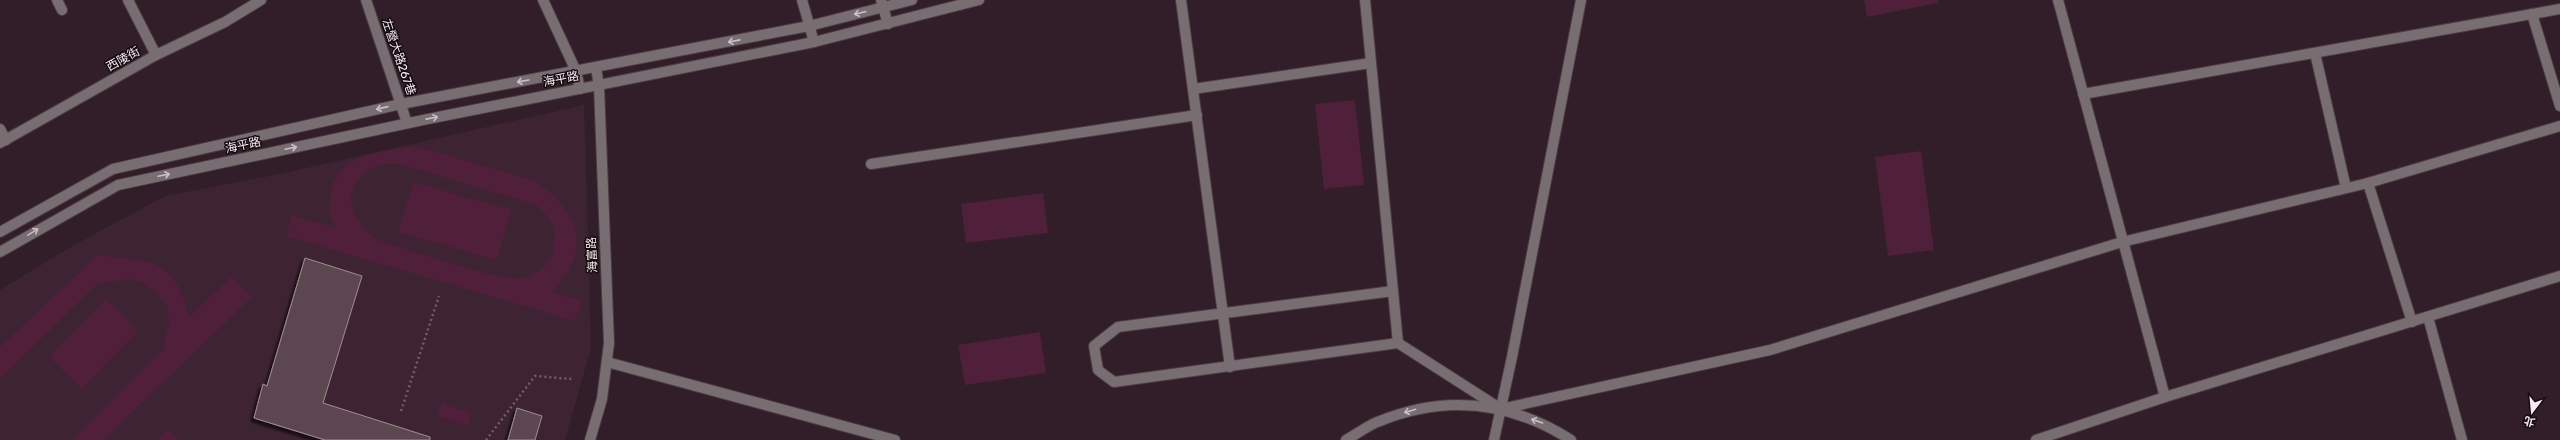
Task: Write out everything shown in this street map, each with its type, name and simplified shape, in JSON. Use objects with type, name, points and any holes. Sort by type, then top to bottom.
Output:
[{"type":"street","points":[[57,0],[62,10]]},
{"type":"street","points":[[128,0],[156,55]]},
{"type":"street","name":"西陵街","points":[[3,142],[249,3],[261,0]]},
{"type":"street","name":"左營大路267巷","points":[[366,0],[407,123]]},
{"type":"street","points":[[543,0],[576,71],[580,89]]},
{"type":"street","points":[[802,0],[814,42]]},
{"type":"street","name":"海平路","points":[[0,232],[113,169],[401,104],[596,68],[809,26],[881,4],[912,0]]},
{"type":"street","name":"海平路","points":[[0,252],[118,185],[407,123],[814,42],[979,0]]},
{"type":"street","points":[[1182,0],[1230,367]]},
{"type":"street","points":[[1364,0],[1398,343]]},
{"type":"street","points":[[1494,440],[1581,0]]},
{"type":"street","points":[[2058,0],[2164,397]]},
{"type":"street","points":[[881,4],[888,24]]},
{"type":"street","points":[[2083,94],[2560,9]]},
{"type":"street","points":[[2532,14],[2560,106]]},
{"type":"street","points":[[2315,53],[2346,188]]},
{"type":"street","points":[[1193,89],[1371,63]]},
{"type":"street","name":"海富路","points":[[590,440],[602,398],[608,343],[599,86],[596,68]]},
{"type":"street","points":[[871,164],[1197,115]]},
{"type":"street","points":[[1393,291],[1224,315],[1118,327],[1094,346],[1098,370],[1114,382],[1398,343],[1501,409],[1770,350],[2122,242],[2368,183],[2560,126]]},
{"type":"street","points":[[0,129],[3,142]]},
{"type":"street","points":[[142,162],[145,179]]},
{"type":"street","points":[[2368,183],[2412,322]]},
{"type":"street","points":[[2036,440],[2164,397],[2560,276]]},
{"type":"street","points":[[2428,317],[2462,440]]},
{"type":"street","points":[[607,362],[895,440]]},
{"type":"street","points":[[1346,440],[1379,421],[1419,409],[1460,404],[1501,409],[1545,424],[1571,440]]},
{"type":"path","points":[[401,411],[439,296]]},
{"type":"path","points":[[486,440],[535,376],[572,379]]},
{"type":"shaded area","points":[[1864,0],[1938,0],[1938,3],[1867,17]]},
{"type":"shaded area","points":[[1355,100],[1364,185],[1324,189],[1315,104]]},
{"type":"shaded area","points":[[584,105],[591,348],[565,440],[0,440],[0,290],[69,248],[165,196],[280,174]]},
{"type":"shaded area","points":[[415,146],[536,181],[557,198],[573,222],[576,234],[576,253],[569,271],[551,292],[582,301],[575,321],[286,236],[292,215],[337,228],[330,212],[331,193],[336,179],[343,169],[352,162],[376,153]],"holes":[[[386,164],[400,164],[536,205],[549,218],[553,228],[555,240],[553,252],[547,263],[533,274],[522,278],[510,278],[473,270],[378,240],[366,231],[358,220],[353,209],[351,197],[354,186],[360,177],[371,169]]]},
{"type":"shaded area","points":[[1921,151],[1934,250],[1888,256],[1875,157]]},
{"type":"shaded area","points":[[413,182],[511,210],[497,260],[398,232]]},
{"type":"shaded area","points":[[1043,193],[1048,233],[966,243],[961,204]]},
{"type":"shaded area","points":[[98,255],[133,259],[158,266],[168,273],[176,283],[183,297],[189,317],[231,277],[252,297],[103,440],[73,440],[163,350],[169,323],[167,306],[156,292],[145,284],[130,279],[97,284],[0,379],[0,347]]},
{"type":"shaded area","points":[[106,299],[138,331],[82,389],[49,357]]},
{"type":"shaded area","points":[[1040,332],[1046,373],[965,385],[958,345]]},
{"type":"shaded area","points":[[442,403],[471,413],[468,426],[437,416]]},
{"type":"shaded area","points":[[168,430],[178,440],[158,440]]},
{"type":"building","points":[[305,258],[362,276],[323,403],[430,437],[430,440],[325,440],[254,418],[263,384],[267,386]]},
{"type":"building","points":[[517,408],[542,416],[535,440],[508,440]]}]
